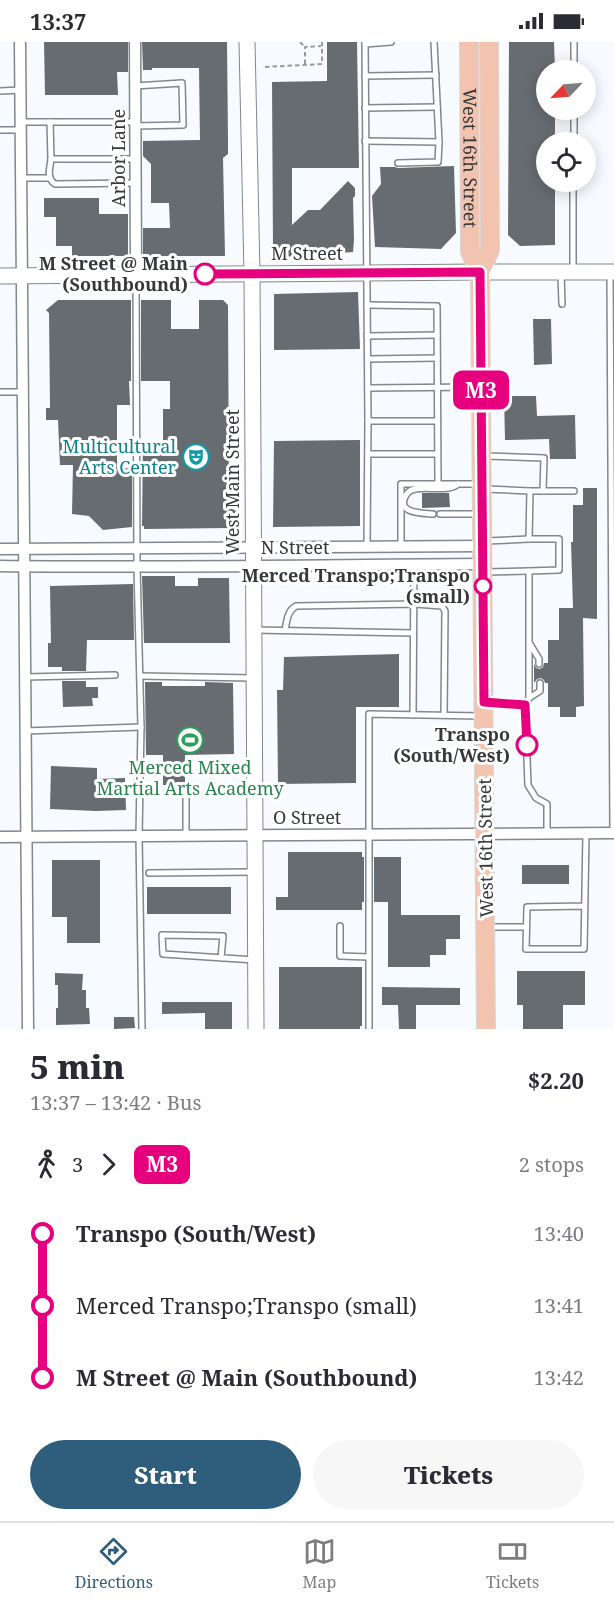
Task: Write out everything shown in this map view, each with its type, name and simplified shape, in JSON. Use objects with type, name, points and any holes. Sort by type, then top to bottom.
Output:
[{"type":"main road","name":"West 16th Street","points":[[469,42],[471,252],[480,272],[486,1029]]},
{"type":"main road","name":"West 16th Street","points":[[480,272],[490,250],[489,42]]},
{"type":"street","points":[[20,42],[27,1029]]},
{"type":"street","name":"Arbor Lane","points":[[135,42],[136,274]]},
{"type":"street","name":"West Main Street","points":[[247,42],[252,273],[256,1029]]},
{"type":"street","name":"M Street","points":[[0,276],[612,272]]},
{"type":"street","name":"N Street","points":[[0,549],[401,546],[482,556]]},
{"type":"street","name":"N Street","points":[[0,566],[414,564],[482,556]]},
{"type":"street","name":"O Street","points":[[0,837],[614,833]]},
{"type":"lane","points":[[367,546],[368,358],[364,43],[391,42]]},
{"type":"lane","points":[[398,163],[438,162],[434,42]]},
{"type":"lane","points":[[574,42],[574,60]]},
{"type":"lane","points":[[365,76],[436,75]]},
{"type":"lane","points":[[0,130],[50,122],[183,125],[182,83],[135,86]]},
{"type":"lane","points":[[0,91],[21,90]]},
{"type":"lane","points":[[365,108],[437,107]]},
{"type":"lane","points":[[50,122],[49,173],[51,182],[55,184],[135,183]]},
{"type":"lane","points":[[365,141],[439,142]]},
{"type":"lane","points":[[51,159],[135,159]]},
{"type":"lane","points":[[21,178],[50,178]]},
{"type":"lane","points":[[562,304],[567,272],[572,192]]},
{"type":"lane","points":[[612,272],[614,833]]},
{"type":"lane","points":[[136,274],[142,1029]]},
{"type":"lane","points":[[367,305],[437,306],[438,484]]},
{"type":"lane","points":[[367,336],[437,335]]},
{"type":"lane","points":[[368,358],[437,358]]},
{"type":"lane","points":[[368,388],[481,387]]},
{"type":"lane","points":[[0,392],[23,392]]},
{"type":"lane","points":[[368,422],[437,421]]},
{"type":"lane","points":[[368,454],[437,454]]},
{"type":"lane","points":[[481,456],[544,458],[543,491]]},
{"type":"lane","points":[[401,546],[401,484],[458,484],[530,491],[574,491]]},
{"type":"lane","points":[[433,514],[408,511],[404,506],[407,492],[415,489],[453,488],[458,484]]},
{"type":"lane","points":[[529,539],[530,491]]},
{"type":"lane","points":[[440,514],[482,514]]},
{"type":"lane","points":[[529,539],[559,539],[559,570],[529,571],[482,556],[529,539]]},
{"type":"lane","points":[[413,715],[414,564]]},
{"type":"lane","points":[[529,571],[530,698]]},
{"type":"lane","points":[[285,630],[289,613],[296,606],[414,604],[442,606],[445,611],[444,715]]},
{"type":"lane","points":[[254,630],[413,633]]},
{"type":"lane","points":[[530,644],[539,659],[539,664]]},
{"type":"lane","points":[[25,677],[115,675]]},
{"type":"lane","points":[[140,676],[254,678]]},
{"type":"lane","points":[[540,683],[540,691],[525,705],[528,785],[536,798],[547,804],[547,834]]},
{"type":"lane","points":[[369,1029],[369,714],[444,715],[525,705]]},
{"type":"lane","points":[[26,731],[141,727]]},
{"type":"lane","points":[[186,796],[186,836]]},
{"type":"lane","points":[[584,906],[526,907],[526,949],[584,949],[586,834]]},
{"type":"lane","points":[[149,873],[255,872]]},
{"type":"lane","points":[[340,926],[340,956],[369,957]]},
{"type":"lane","points":[[486,927],[526,927]]},
{"type":"lane","points":[[221,958],[223,936],[162,935],[163,954],[221,958],[255,960]]},
{"type":"path","points":[[300,42],[305,47],[305,64]]},
{"type":"path","points":[[265,67],[322,64],[322,44],[305,47]]},
{"type":"building","points":[[44,42],[128,42],[128,72],[117,72],[118,95],[45,95]]},
{"type":"building","points":[[142,42],[227,42],[228,154],[223,158],[225,256],[143,256],[143,228],[170,228],[169,203],[151,203],[151,164],[143,156],[143,141],[200,140],[199,68],[143,70]]},
{"type":"building","points":[[327,42],[357,42],[359,168],[292,168],[292,225],[308,210],[320,210],[348,181],[355,188],[353,252],[282,257],[273,249],[272,82],[327,81]]},
{"type":"building","points":[[509,42],[554,42],[555,60],[536,60],[536,120],[555,120],[555,132],[536,132],[536,192],[555,192],[555,245],[520,246],[508,235]]},
{"type":"building","points":[[454,166],[456,233],[441,249],[375,247],[372,196],[381,184],[380,167]]},
{"type":"building","points":[[44,198],[99,198],[99,214],[128,214],[128,256],[72,256],[72,246],[56,246],[56,217],[44,217]]},
{"type":"building","points":[[358,292],[360,349],[274,350],[274,294]]},
{"type":"building","points":[[58,300],[131,300],[130,405],[117,405],[117,469],[132,468],[132,527],[103,530],[89,516],[72,514],[73,465],[60,465],[58,420],[46,420],[46,408],[50,408],[49,313],[46,310]]},
{"type":"building","points":[[141,300],[171,300],[171,329],[199,329],[199,300],[223,300],[228,305],[229,507],[236,511],[236,518],[229,520],[229,528],[144,529],[142,526],[143,442],[163,443],[163,409],[170,409],[170,381],[141,381]]},
{"type":"building","points":[[533,319],[551,319],[552,364],[534,365]]},
{"type":"building","points":[[504,396],[536,396],[537,416],[575,415],[576,459],[550,459],[549,439],[505,440]]},
{"type":"building","points":[[360,440],[360,526],[273,527],[274,441]]},
{"type":"building","points":[[583,488],[597,488],[597,619],[583,618],[584,706],[576,707],[576,717],[560,717],[560,707],[548,707],[548,683],[541,678],[534,683],[534,664],[540,669],[544,663],[548,663],[548,640],[559,640],[559,608],[573,608],[571,542],[573,542],[573,505],[583,505]]},
{"type":"building","points":[[422,493],[449,493],[450,507],[422,508]]},
{"type":"building","points":[[142,576],[175,576],[175,586],[198,586],[198,578],[229,578],[230,643],[144,643]]},
{"type":"building","points":[[133,584],[134,640],[87,640],[86,671],[62,671],[62,667],[48,667],[48,643],[51,643],[50,586]]},
{"type":"building","points":[[399,654],[399,707],[356,707],[356,783],[278,784],[277,690],[283,690],[284,657]]},
{"type":"building","points":[[62,681],[86,681],[86,687],[98,687],[98,698],[92,698],[93,706],[63,707]]},
{"type":"building","points":[[145,682],[162,682],[162,686],[205,686],[205,682],[233,683],[234,754],[185,755],[185,785],[163,785],[163,755],[146,755]]},
{"type":"building","points":[[51,766],[97,768],[97,779],[125,778],[126,810],[50,809]]},
{"type":"building","points":[[288,852],[362,852],[364,902],[362,902],[362,910],[276,910],[276,897],[288,897]]},
{"type":"building","points":[[374,857],[401,857],[401,915],[460,915],[460,939],[446,939],[446,955],[430,955],[430,967],[388,967],[388,902],[374,902]]},
{"type":"building","points":[[52,860],[100,860],[100,943],[67,943],[67,917],[52,917]]},
{"type":"building","points":[[522,865],[569,865],[569,884],[522,884]]},
{"type":"building","points":[[147,887],[231,887],[231,914],[147,914]]},
{"type":"building","points":[[279,967],[362,967],[362,1026],[360,1029],[279,1029]]},
{"type":"building","points":[[517,971],[585,971],[585,1005],[563,1005],[563,1029],[523,1029],[523,1005],[517,1005]]},
{"type":"building","points":[[55,973],[83,974],[82,990],[86,990],[86,1008],[89,1008],[90,1024],[56,1025],[58,985],[55,985]]},
{"type":"building","points":[[382,987],[460,988],[460,1005],[416,1005],[416,1029],[399,1029],[398,1005],[382,1005]]},
{"type":"building","points":[[162,1002],[232,1002],[232,1029],[205,1029],[205,1013],[162,1014]]},
{"type":"building","points":[[114,1017],[134,1017],[135,1028],[114,1029]]},
{"type":"bus line","name":"M3","points":[[205,274],[480,272],[484,702],[525,705],[527,745]]},
{"type":"place","name":"M Street @ Main (Southbound)","points":[[205,274]]},
{"type":"place","name":"Multicultural Arts Center","points":[[196,457]]},
{"type":"place","name":"Merced Transpo;Transpo (small)","points":[[483,586]]},
{"type":"place","name":"Merced Mixed Martial Arts Academy","points":[[190,740]]},
{"type":"place","name":"Transpo (South/West)","points":[[527,745]]}]
